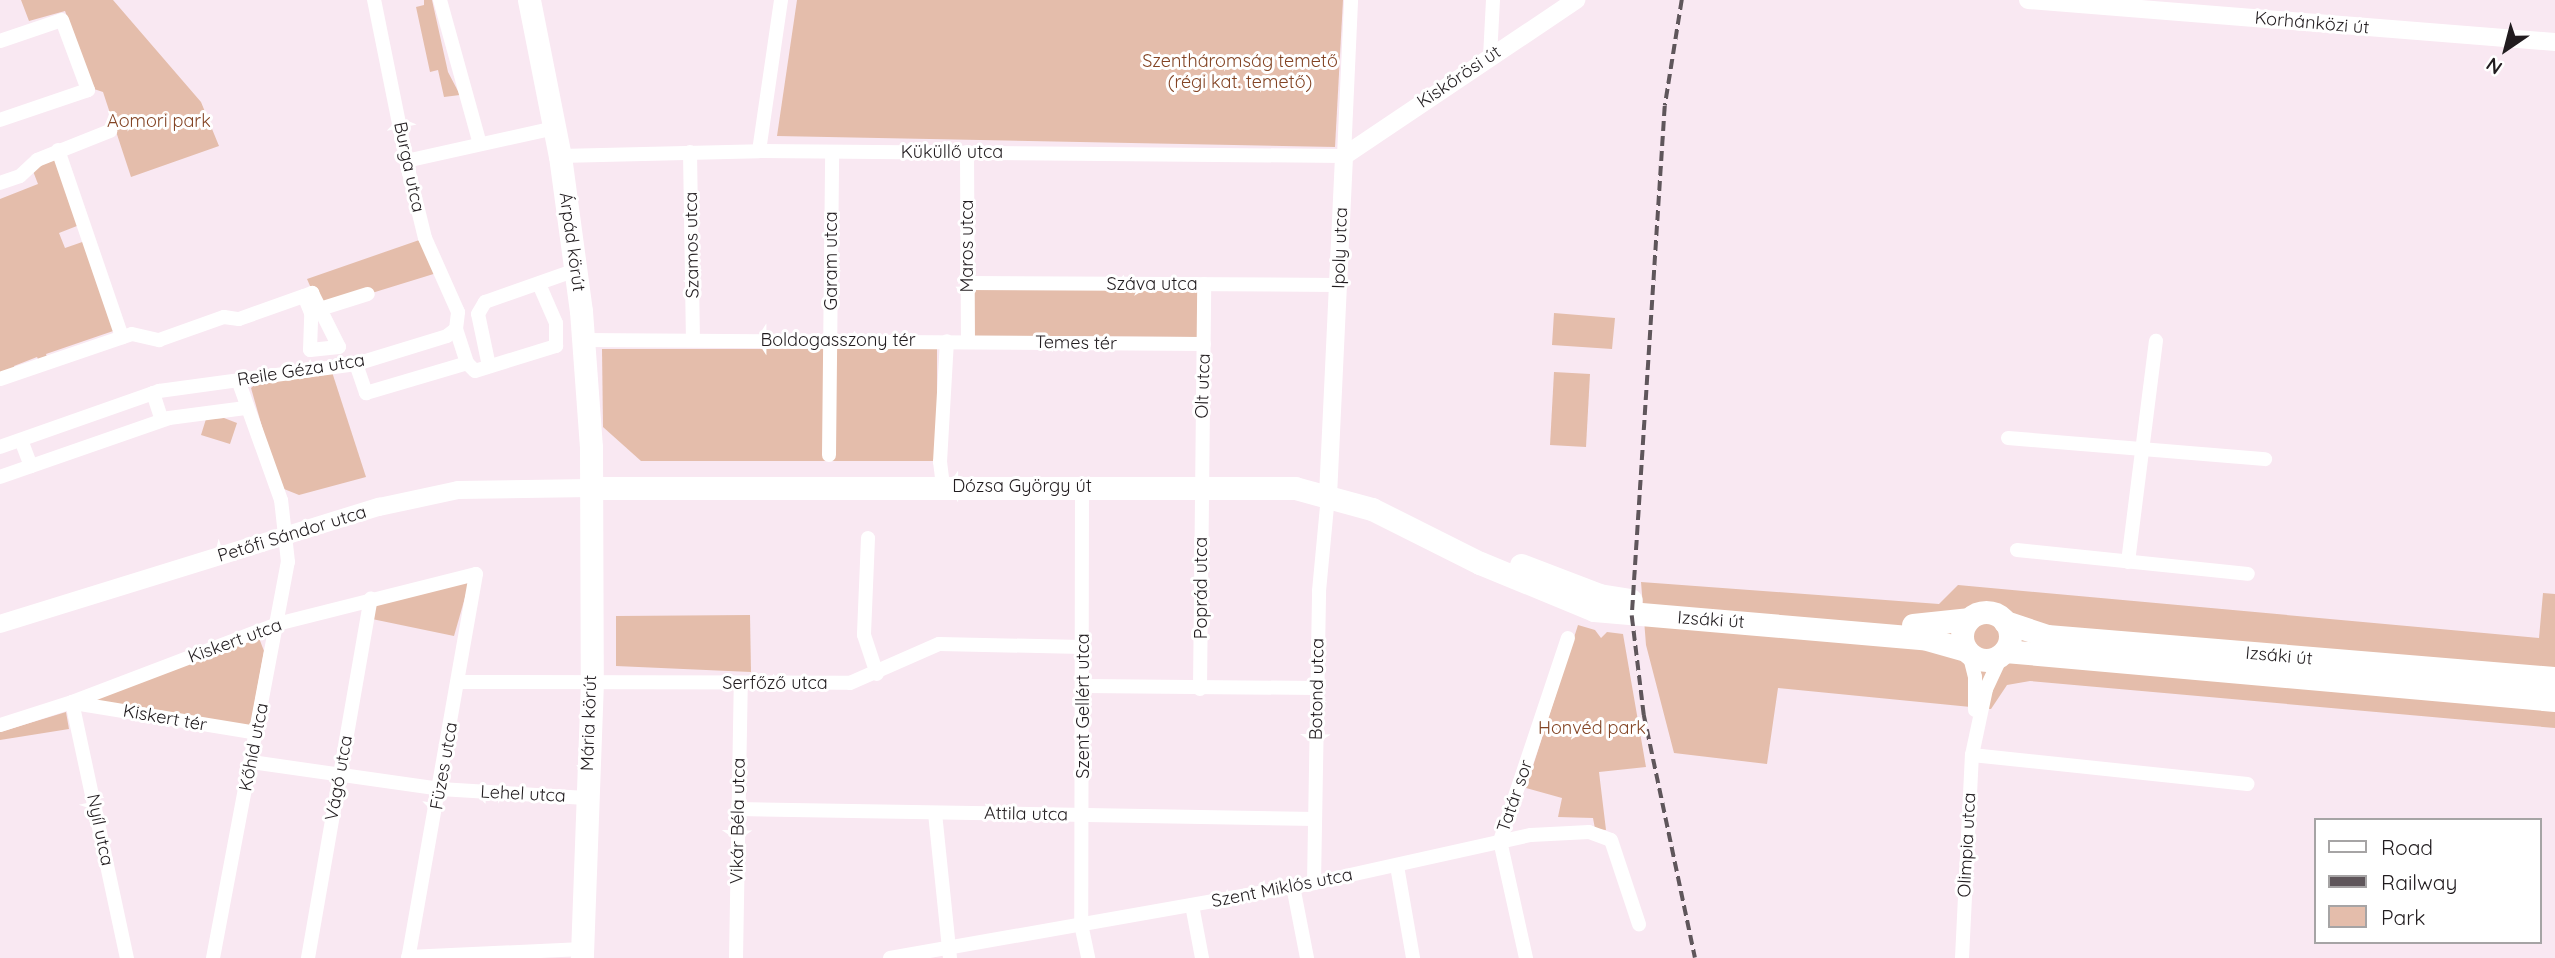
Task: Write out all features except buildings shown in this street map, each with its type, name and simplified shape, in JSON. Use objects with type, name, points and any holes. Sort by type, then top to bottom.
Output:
[{"type":"main road","name":"Árpád körút","points":[[529,0],[560,156],[576,271],[584,341],[592,488]]},
{"type":"main road","name":"Dózsa György út","points":[[592,488],[1295,488],[1371,509],[1442,541],[1480,563],[1584,598]]},
{"type":"main road","name":"Mária körút","points":[[582,954],[592,681],[592,488]]},
{"type":"main road","name":"Izsáki út","points":[[1584,598],[1916,626],[1968,619]]},
{"type":"main road","name":"Izsáki út","points":[[1584,598],[1632,616],[1943,640],[1967,652]]},
{"type":"main road","points":[[1990,612],[2005,622],[2010,635],[2003,652],[1983,660],[1967,652],[1961,635],[1968,619],[1990,612]]},
{"type":"main road","name":"Izsáki út","points":[[2005,622],[2047,636],[2555,678]]},
{"type":"main road","name":"Izsáki út","points":[[2003,652],[2555,699]]},
{"type":"street","name":"Burga utca","points":[[374,0],[406,161],[425,238],[458,312],[451,332],[467,363]]},
{"type":"street","points":[[440,0],[480,144]]},
{"type":"street","points":[[759,150],[781,0]]},
{"type":"street","name":"Ipoly utca","points":[[1328,496],[1351,0]]},
{"type":"street","points":[[1490,57],[1493,0]]},
{"type":"street","name":"Kiskőrösi út","points":[[1344,156],[1576,0]]},
{"type":"street","name":"Korhánközi út","points":[[2028,0],[2555,42]]},
{"type":"street","points":[[0,41],[62,20],[88,90],[0,120]]},
{"type":"street","points":[[406,161],[555,128]]},
{"type":"street","points":[[0,183],[20,176],[37,160],[58,150],[110,131]]},
{"type":"street","points":[[58,150],[122,337]]},
{"type":"street","name":"Küküllő utca","points":[[560,156],[759,150],[1344,156]]},
{"type":"street","name":"Szamos utca","points":[[690,152],[693,339]]},
{"type":"street","name":"Garam utca","points":[[828,455],[832,152]]},
{"type":"street","name":"Maros utca","points":[[967,152],[968,341]]},
{"type":"street","points":[[489,366],[478,314],[485,302],[576,271]]},
{"type":"street","name":"Száva utca","points":[[967,283],[1338,285]]},
{"type":"street","points":[[356,364],[366,393],[467,363],[475,371],[556,346],[556,323],[539,284]]},
{"type":"street","name":"Olt utca","points":[[1202,487],[1204,284]]},
{"type":"street","points":[[0,379],[132,334],[159,340],[224,317],[239,319],[304,296],[313,293],[339,347],[310,350],[311,313],[304,296]]},
{"type":"street","points":[[320,309],[368,294]]},
{"type":"street","name":"Reile Géza utca","points":[[0,447],[153,393],[356,364],[451,332]]},
{"type":"street","name":"Boldogasszony tér","points":[[584,341],[947,341]]},
{"type":"street","points":[[943,486],[940,462],[947,341]]},
{"type":"street","name":"Temes tér","points":[[947,341],[1204,344]]},
{"type":"street","points":[[2128,562],[2156,341]]},
{"type":"street","name":"Kőhíd utca","points":[[213,958],[288,562],[281,500],[245,408],[238,380]]},
{"type":"street","points":[[153,393],[162,420]]},
{"type":"street","name":"Reile Géza utca","points":[[0,477],[162,420],[245,408]]},
{"type":"street","points":[[2008,438],[2265,459]]},
{"type":"street","points":[[21,440],[30,466]]},
{"type":"street","name":"Szent Gellért utca","points":[[1082,487],[1084,686],[1081,924],[1088,958]]},
{"type":"street","name":"Poprád utca","points":[[1200,689],[1202,487]]},
{"type":"street","name":"Petőfi Sándor utca","points":[[0,624],[379,507],[458,490],[592,488]]},
{"type":"street","name":"Botond utca","points":[[1314,883],[1316,688],[1328,496]]},
{"type":"street","points":[[868,538],[864,635],[877,674]]},
{"type":"street","points":[[2017,550],[2248,574]]},
{"type":"street","name":"Kiskert utca","points":[[0,725],[72,702],[278,624],[371,598],[476,574]]},
{"type":"street","name":"Füzes utca","points":[[408,958],[476,574]]},
{"type":"street","name":"Vágó utca","points":[[308,958],[371,598]]},
{"type":"street","name":"Tatár sor","points":[[1526,958],[1500,841],[1568,638]]},
{"type":"street","name":"Serfőző utca","points":[[459,682],[850,683],[877,674],[939,644],[1083,647]]},
{"type":"street","name":"Olimpia utca","points":[[1967,652],[1975,677],[1975,732]]},
{"type":"street","name":"Olimpia utca","points":[[1962,958],[1975,732],[1986,689],[2003,652]]},
{"type":"street","name":"Vikár Béla utca","points":[[736,958],[741,684]]},
{"type":"street","points":[[1084,686],[1316,688]]},
{"type":"street","name":"Kiskert tér","points":[[72,702],[257,733]]},
{"type":"street","name":"Nyíl utca","points":[[72,702],[127,958]]},
{"type":"street","points":[[1972,755],[2247,783]]},
{"type":"street","name":"Lehel utca","points":[[251,762],[440,789],[586,798]]},
{"type":"street","name":"Attila utca","points":[[738,809],[1315,819]]},
{"type":"street","points":[[935,813],[949,953]]},
{"type":"street","name":"Szent Miklós utca","points":[[890,958],[949,953],[1081,924],[1314,883],[1500,841],[1577,833],[1604,837],[1615,845],[1639,924]]},
{"type":"street","points":[[1397,866],[1413,958]]},
{"type":"street","points":[[1293,887],[1307,958]]},
{"type":"street","points":[[1192,905],[1202,958]]},
{"type":"street","points":[[408,958],[582,954]]},
{"type":"green space","name":"Aomori park","points":[[21,0],[113,0],[201,102],[219,146],[131,177],[103,92],[94,89],[65,11],[29,21]]},
{"type":"green space","points":[[424,0],[432,0],[448,72],[460,95],[444,97],[438,70],[430,72],[416,7],[424,5]]},
{"type":"green space","name":"Szentháromság temető (régi kat. temető)","points":[[797,0],[1343,0],[1335,147],[777,136]]},
{"type":"green space","points":[[58,150],[82,224],[59,233],[65,248],[88,240],[119,329],[46,354],[49,363],[41,365],[37,357],[14,366],[16,374],[0,379],[0,199],[38,184],[31,166]]},
{"type":"green space","points":[[425,238],[440,272],[320,309],[307,279]]},
{"type":"green space","points":[[972,289],[1198,290],[1197,337],[972,336]]},
{"type":"green space","points":[[1554,313],[1615,318],[1612,349],[1552,345]]},
{"type":"green space","points":[[602,349],[937,349],[937,461],[641,461],[603,427]]},
{"type":"green space","points":[[332,372],[366,477],[299,495],[279,487],[251,388],[259,381]]},
{"type":"green space","points":[[1554,372],[1590,374],[1586,447],[1550,445]]},
{"type":"green space","points":[[224,418],[237,423],[230,444],[201,435],[206,419]]},
{"type":"green space","points":[[470,580],[454,636],[372,619],[375,602]]},
{"type":"green space","points":[[1641,582],[1939,604],[1958,585],[2539,638],[2543,593],[2555,594],[2555,728],[2030,681],[2007,685],[1991,709],[1778,688],[1767,764],[1674,753],[1646,645]]},
{"type":"green space","points":[[750,615],[751,672],[616,666],[616,616]]},
{"type":"green space","name":"Honvéd park","points":[[1578,625],[1595,630],[1601,638],[1607,632],[1623,634],[1646,767],[1599,772],[1606,830],[1595,829],[1593,818],[1558,817],[1562,798],[1526,788]]},
{"type":"green space","points":[[259,638],[264,651],[250,728],[91,700]]},
{"type":"green space","points":[[66,712],[69,729],[0,740],[0,732]]},
{"type":"railway","points":[[1682,0],[1665,106],[1632,616],[1644,715],[1695,958]]}]
